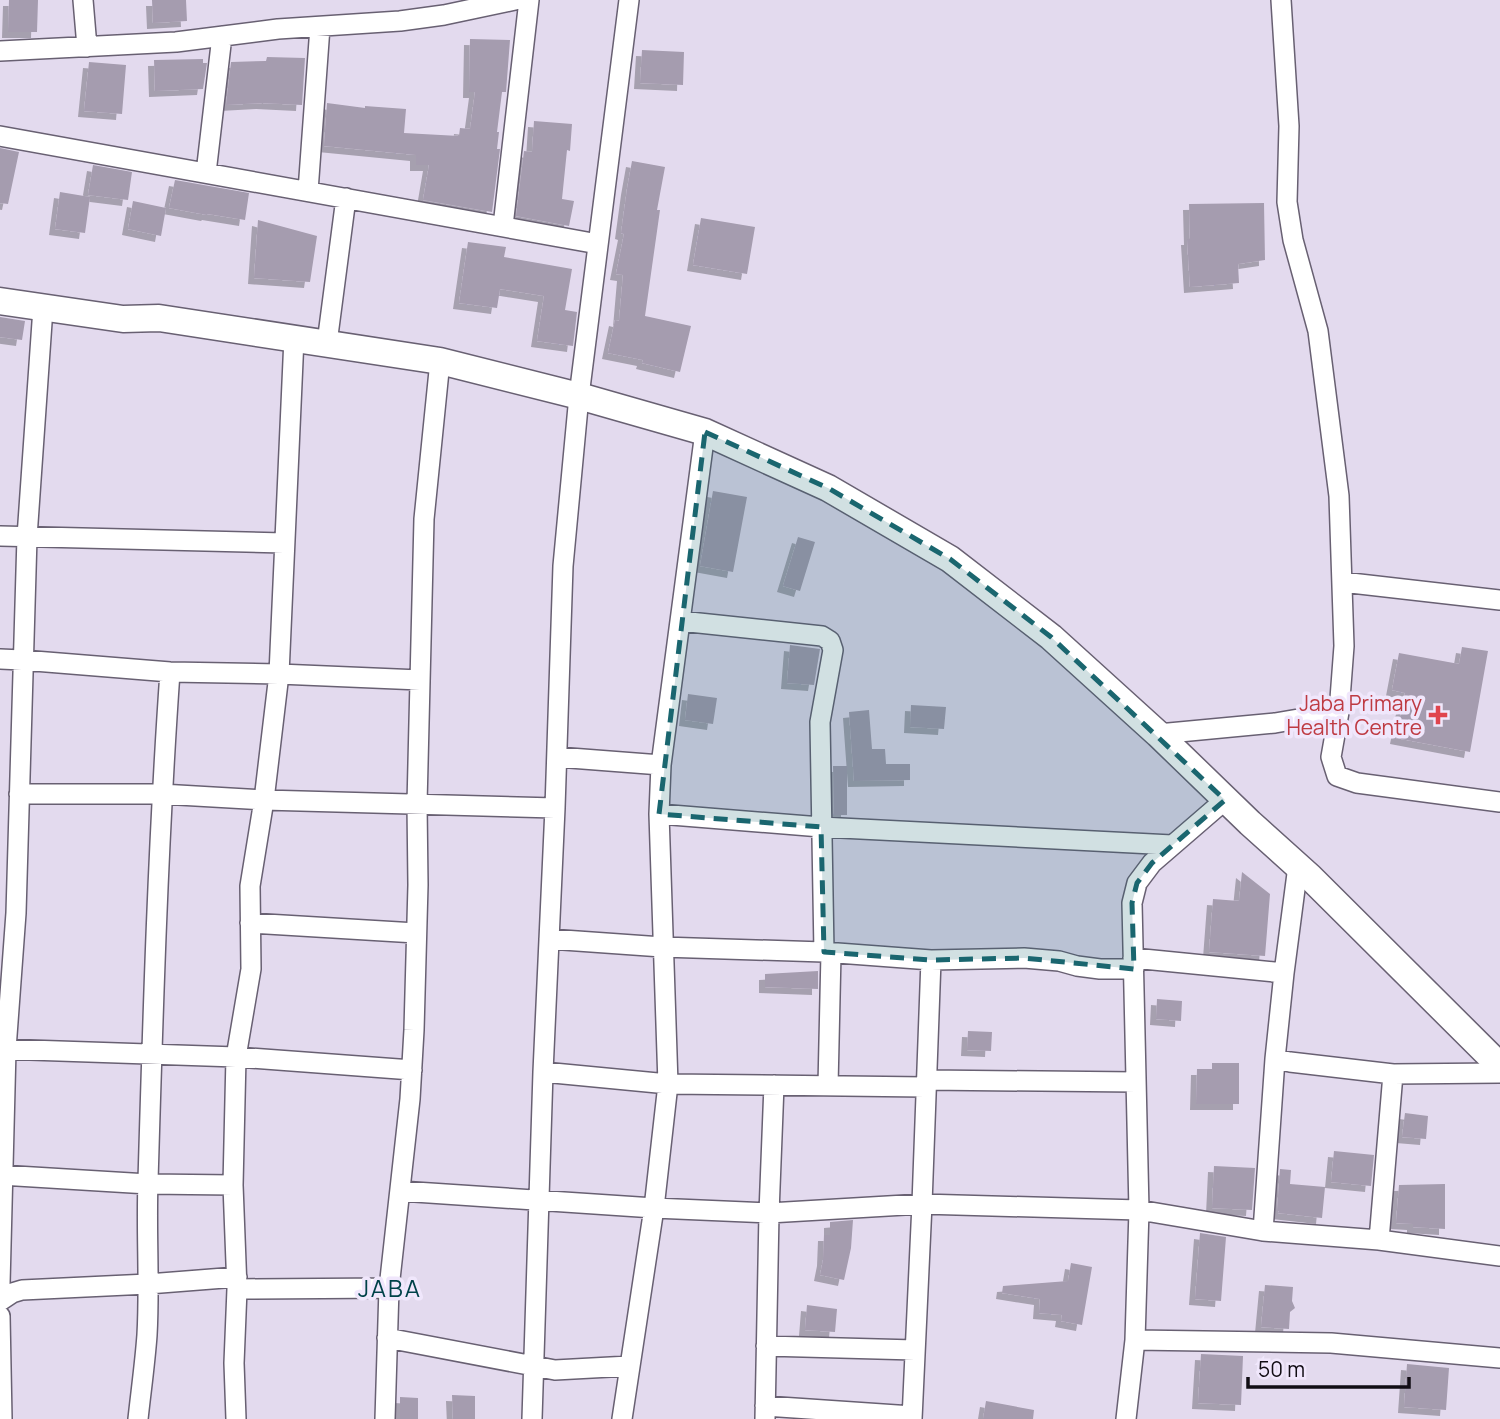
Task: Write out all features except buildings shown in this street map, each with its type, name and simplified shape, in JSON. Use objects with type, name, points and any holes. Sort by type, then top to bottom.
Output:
[{"type":"main road","points":[[0,284],[123,304],[159,317],[440,361],[579,396],[705,432],[828,488],[950,559],[1051,637],[1298,866],[1500,1066]]},
{"type":"main road","points":[[0,301],[123,319],[159,317]]},
{"type":"street","points":[[83,0],[87,47]]},
{"type":"street","points":[[0,51],[176,42],[278,29],[400,21],[515,0]]},
{"type":"street","points":[[503,226],[529,0]]},
{"type":"street","points":[[533,1419],[543,1072],[563,566],[579,396],[629,0]]},
{"type":"street","points":[[1281,0],[1289,126],[1287,202],[1293,240],[1318,331],[1339,496],[1344,646],[1339,712],[1331,757],[1337,776],[1357,783],[1500,802]]},
{"type":"street","points":[[308,191],[320,27]]},
{"type":"street","points":[[206,173],[222,36]]},
{"type":"street","points":[[0,136],[598,244]]},
{"type":"street","points":[[327,343],[346,198]]},
{"type":"street","points":[[0,1284],[3,1049],[16,914],[27,537],[43,309]]},
{"type":"street","points":[[236,1419],[234,1363],[237,1283],[233,1185],[236,1058],[251,969],[250,886],[264,800],[279,674],[294,338]]},
{"type":"street","points":[[385,1419],[389,1288],[412,1070],[424,519],[440,361]]},
{"type":"street","points":[[622,1419],[654,1208],[668,1084],[659,814],[661,765],[705,432]]},
{"type":"street","points":[[0,536],[284,543]]},
{"type":"street","points":[[1342,582],[1500,600]]},
{"type":"street","points":[[680,621],[822,636],[830,641],[833,650],[820,722],[821,827],[828,953],[828,1086]]},
{"type":"street","points":[[0,659],[170,672],[420,680]]},
{"type":"street","points":[[138,1419],[147,1335],[155,928],[170,672]]},
{"type":"street","points":[[1158,734],[1275,723],[1339,712]]},
{"type":"street","points":[[556,757],[661,765]]},
{"type":"street","points":[[19,793],[161,794],[264,800],[555,808]]},
{"type":"street","points":[[1126,1419],[1135,1340],[1139,1210],[1132,903],[1137,883],[1152,863],[1225,800]]},
{"type":"street","points":[[659,814],[821,827],[1172,845]]},
{"type":"street","points":[[1263,1231],[1275,1059],[1298,866]]},
{"type":"street","points":[[250,923],[416,933]]},
{"type":"street","points":[[549,939],[930,960],[1024,958],[1100,969],[1133,964],[1284,973]]},
{"type":"street","points":[[774,1085],[765,1413],[912,1417],[930,960]]},
{"type":"street","points":[[3,1049],[236,1058],[412,1070]]},
{"type":"street","points":[[1275,1059],[1393,1074],[1500,1073]]},
{"type":"street","points":[[543,1072],[668,1084],[828,1086],[1136,1082]]},
{"type":"street","points":[[1379,1240],[1393,1074]]},
{"type":"street","points":[[1,1175],[148,1184],[233,1185]]},
{"type":"street","points":[[400,1191],[769,1213],[922,1203],[1139,1210],[1263,1231],[1379,1240],[1500,1256]]},
{"type":"street","points":[[0,1301],[22,1290],[148,1284],[237,1283],[389,1288]]},
{"type":"street","points":[[0,1316],[2,1419]]},
{"type":"street","points":[[387,1338],[555,1370],[629,1366]]},
{"type":"street","points":[[1135,1340],[1331,1343],[1500,1358]]},
{"type":"street","points":[[766,1346],[915,1350]]},
{"type":"highlighted area","points":[[705,432],[828,488],[950,559],[1051,637],[1225,800],[1152,863],[1137,883],[1132,903],[1134,969],[1024,958],[931,960],[824,952],[821,827],[659,814]]},
{"type":"place","name":"Jaba Primary Health Centre","points":[[1438,715]]},
{"type":"district","name":"JABA","points":[[390,1287]]}]
